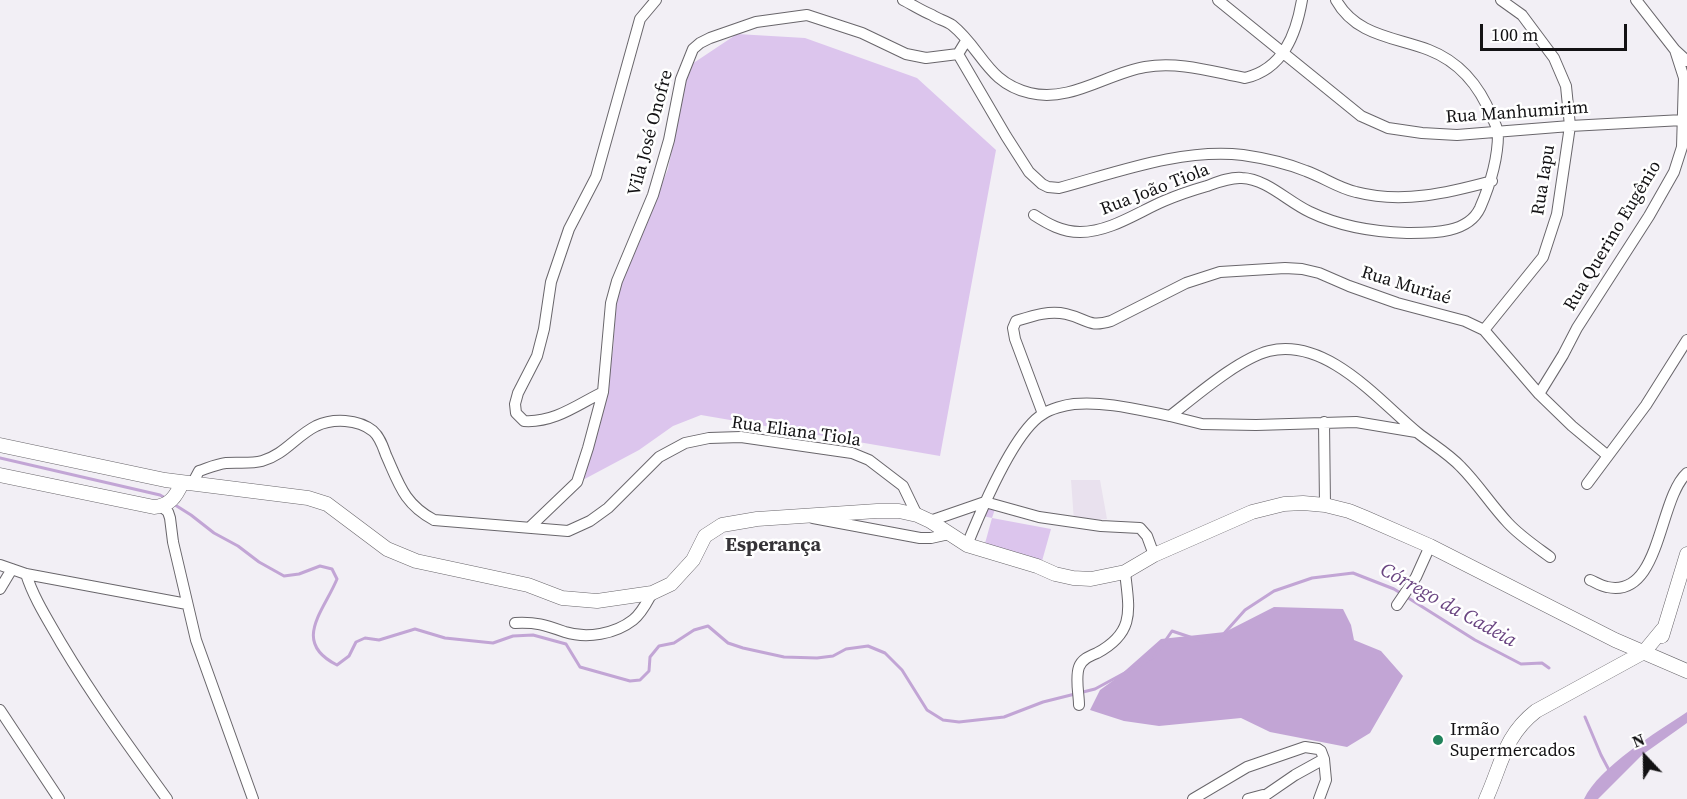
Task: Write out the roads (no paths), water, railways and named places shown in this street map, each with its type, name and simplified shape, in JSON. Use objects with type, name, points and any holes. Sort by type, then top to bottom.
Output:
[{"type":"street","points":[[603,392],[557,416],[537,422],[524,421],[516,412],[515,404],[518,393],[537,356],[544,329],[551,282],[569,229],[596,177],[640,19],[656,0]]},
{"type":"street","points":[[903,0],[951,25],[990,70],[1008,85],[1031,94],[1051,96],[1080,89],[1132,69],[1158,65],[1186,66],[1245,78],[1263,72],[1284,55],[1299,16],[1302,0]]},
{"type":"street","name":"Rua Manhumirim","points":[[1218,0],[1361,116],[1388,128],[1457,135],[1683,120]]},
{"type":"street","points":[[1336,0],[1353,20],[1380,37],[1430,50],[1452,63],[1470,78],[1482,93],[1498,132]]},
{"type":"street","name":"Rua Iapu","points":[[1484,330],[1543,257],[1557,214],[1569,126],[1566,86],[1554,58],[1522,15],[1501,0]]},
{"type":"street","points":[[1636,0],[1675,51],[1687,62]]},
{"type":"street","name":"Vila José Onofre","points":[[530,527],[577,482],[603,392],[611,303],[616,281],[653,195],[669,140],[681,79],[693,49],[710,38],[756,22],[807,15],[862,33],[906,54],[926,58],[958,54]]},
{"type":"street","points":[[966,41],[958,54],[1029,172],[1048,187],[1059,188],[1201,154],[1244,155],[1276,162],[1306,171],[1340,187],[1372,195],[1402,197],[1438,195],[1492,181]]},
{"type":"street","name":"Rua Querino Eugênio","points":[[1539,394],[1582,320],[1664,192],[1674,172],[1682,147],[1684,78],[1675,51]]},
{"type":"street","name":"Rua João Tiola","points":[[1034,216],[1055,228],[1080,232],[1099,229],[1118,223],[1164,201],[1233,178],[1244,178],[1260,182],[1311,213],[1363,228],[1403,232],[1448,231],[1465,224],[1478,212],[1492,181],[1498,132]]},
{"type":"street","name":"Rua Muriaé","points":[[1043,414],[1015,339],[1013,328],[1016,321],[1053,312],[1099,324],[1111,321],[1186,283],[1220,272],[1302,269],[1319,273],[1397,303],[1465,321],[1484,330],[1539,394],[1608,456]]},
{"type":"street","points":[[1587,484],[1646,405],[1687,340]]},
{"type":"street","points":[[1170,416],[1239,365],[1268,351],[1287,349],[1314,355],[1336,365],[1360,381],[1417,432],[1459,465],[1508,523],[1550,557]]},
{"type":"street","points":[[967,545],[985,502],[1020,439],[1043,414],[1073,404],[1103,405],[1170,416],[1202,424],[1356,422],[1417,432]]},
{"type":"street","name":"Rua Eliana Tiola","points":[[187,484],[199,471],[225,464],[263,461],[283,452],[316,426],[332,421],[348,421],[360,424],[373,432],[380,441],[405,496],[418,512],[434,520],[568,531],[590,521],[608,508],[658,457],[685,443],[709,438],[741,437],[852,453],[869,459],[903,486],[923,518]]},
{"type":"street","points":[[1324,422],[1325,505]]},
{"type":"street","points":[[0,445],[187,484],[308,498],[327,504],[387,549],[416,561],[528,585],[562,598],[597,601],[652,593],[671,584],[693,560],[705,536],[722,525],[757,519],[899,511],[923,518],[967,545],[1037,566],[1055,574],[1091,579],[1125,572],[1154,555],[1252,513],[1284,504],[1325,505],[1358,514],[1430,546],[1562,614],[1687,671]]},
{"type":"street","points":[[1590,580],[1607,587],[1620,588],[1635,582],[1645,573],[1676,488],[1687,473]]},
{"type":"street","points":[[0,475],[154,507],[168,502],[187,484]]},
{"type":"street","points":[[168,502],[168,512],[196,640],[253,799]]},
{"type":"street","points":[[923,518],[985,502],[1049,519],[1101,526],[1140,528],[1147,536],[1154,555]]},
{"type":"street","points":[[805,516],[920,538],[949,534]]},
{"type":"street","points":[[1399,602],[1415,577],[1430,546]]},
{"type":"street","points":[[1660,659],[1663,629],[1687,554]]},
{"type":"street","points":[[0,565],[26,574],[187,604]]},
{"type":"street","points":[[0,589],[12,569]]},
{"type":"street","points":[[1079,701],[1078,673],[1082,662],[1121,636],[1127,620],[1129,608],[1125,572]]},
{"type":"street","points":[[26,574],[32,594],[68,654],[108,717],[166,799]]},
{"type":"street","points":[[515,623],[529,622],[554,626],[566,632],[592,636],[615,630],[633,620],[642,611],[652,593]]},
{"type":"street","points":[[1486,799],[1507,748],[1522,723],[1536,711],[1644,652],[1663,629]]},
{"type":"street","points":[[0,710],[59,799]]},
{"type":"street","points":[[1193,799],[1247,767],[1305,747],[1318,749],[1324,759],[1326,780],[1319,799]]},
{"type":"street","points":[[1248,799],[1261,797],[1324,759]]},
{"type":"waterway","name":"Córrego da Cadeia","points":[[0,458],[160,495],[167,499]]},
{"type":"waterway","name":"Córrego da Cadeia","points":[[172,503],[214,533],[284,576],[299,574],[320,566],[332,569],[337,579],[319,614],[313,636],[323,656],[337,665],[349,656],[356,642],[365,638],[379,640],[415,629],[445,638],[493,643],[513,636],[533,635],[566,644],[580,667],[630,681],[640,680],[649,671],[650,657],[659,646],[674,643],[694,630],[708,626],[728,643],[784,657],[833,656],[846,649],[868,646],[885,653],[902,670],[927,710],[943,720],[959,722],[1004,717],[1043,702],[1095,689],[1154,657],[1172,631],[1205,642],[1220,638],[1245,610],[1274,591],[1312,578],[1353,573],[1394,589],[1475,640],[1521,664],[1542,663],[1549,668]]},
{"type":"waterway","name":"Córrego da Cadeia","points":[[1585,717],[1610,772]]},
{"type":"place","name":"Irmão Supermercados","points":[[1438,740]]},
{"type":"district","name":"Esperança","points":[[773,546]]}]
